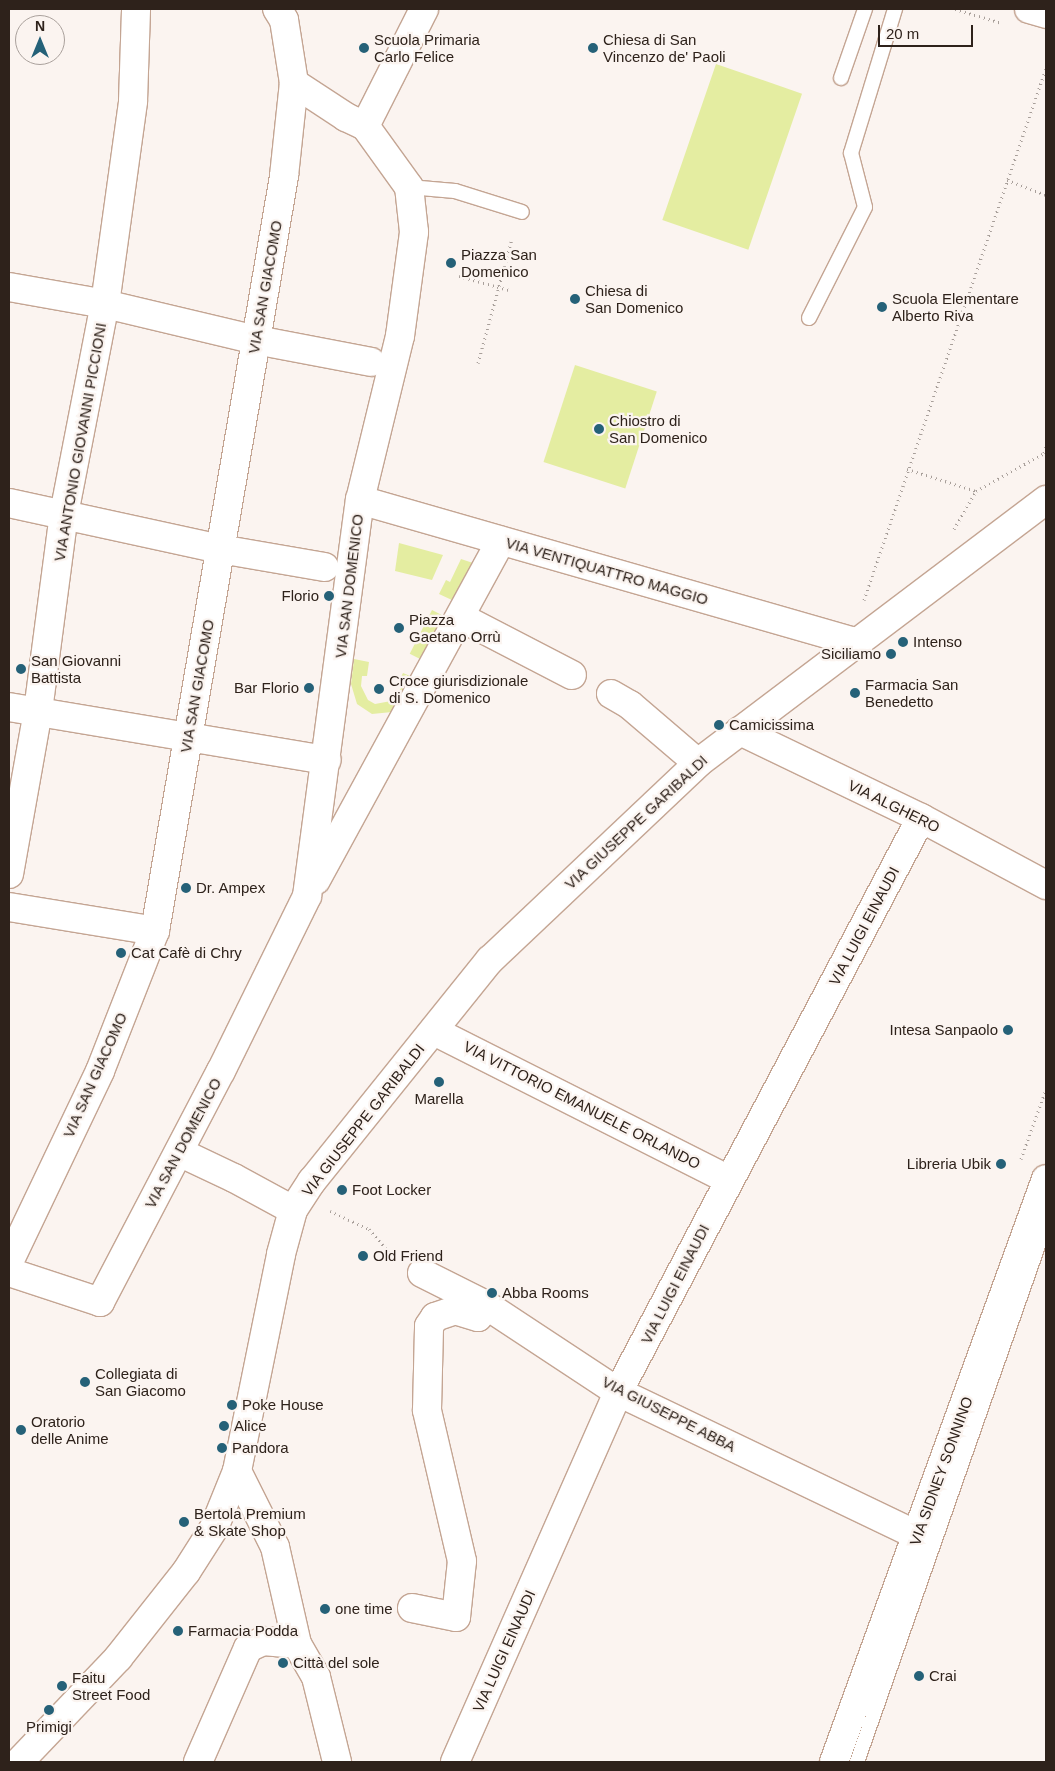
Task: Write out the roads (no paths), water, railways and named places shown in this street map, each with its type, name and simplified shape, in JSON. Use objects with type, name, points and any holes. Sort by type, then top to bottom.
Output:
[{"type":"street","name":"VIA ANTONIO GIOVANNI PICCIONI","points":[[9,874],[38,711],[64,514],[105,304],[133,101],[136,9]]},
{"type":"street","name":"VIA SAN GIACOMO","points":[[9,1262],[100,1071],[155,931],[284,176],[294,83],[288,35],[284,20],[277,9]]},
{"type":"street","points":[[365,126],[424,9]]},
{"type":"street","points":[[1029,9],[1046,14]]},
{"type":"street","points":[[294,83],[346,117],[365,126],[409,187]]},
{"type":"street","name":"VIA SAN DOMENICO","points":[[306,896],[327,760],[337,570],[360,500],[400,336],[414,232],[409,187]]},
{"type":"street","points":[[9,287],[105,304],[256,340],[371,362]]},
{"type":"street","name":"VIA VENTIQUATTRO MAGGIO","points":[[360,500],[501,541],[863,636]]},
{"type":"street","name":"VIA GIUSEPPE GARIBALDI","points":[[19,1762],[118,1658],[186,1572],[214,1528],[237,1471],[281,1254],[293,1210],[312,1181],[490,960],[698,762],[1046,500]]},
{"type":"street","points":[[9,503],[220,549],[337,570]]},
{"type":"street","name":"VIA SAN DOMENICO","points":[[9,1272],[100,1302],[179,1152],[306,896],[501,541]]},
{"type":"street","points":[[460,617],[572,675]]},
{"type":"street","points":[[611,694],[630,705],[698,762]]},
{"type":"street","points":[[9,707],[327,760]]},
{"type":"street","name":"VIA ALGHERO","points":[[740,731],[921,818],[1046,886]]},
{"type":"street","name":"VIA LUIGI EINAUDI","points":[[455,1762],[618,1392],[921,818]]},
{"type":"street","points":[[9,907],[155,931]]},
{"type":"street","name":"VIA VITTORIO EMANUELE ORLANDO","points":[[434,1031],[729,1180]]},
{"type":"street","points":[[179,1152],[234,1178],[293,1210]]},
{"type":"street","name":"VIA SIDNEY SONNINO","points":[[834,1762],[918,1536],[1046,1179]]},
{"type":"street","name":"VIA GIUSEPPE ABBA","points":[[422,1273],[486,1305],[618,1392],[918,1536]]},
{"type":"street","points":[[412,1608],[456,1617],[462,1562],[428,1410],[430,1326],[435,1317],[455,1310],[478,1317],[486,1305]]},
{"type":"street","points":[[237,1471],[275,1547],[297,1644],[316,1677],[337,1762]]},
{"type":"street","points":[[198,1762],[248,1648],[263,1641],[297,1644]]},
{"type":"lane","points":[[841,78],[865,9]]},
{"type":"lane","points":[[809,318],[852,238],[866,207],[851,153],[895,9]]},
{"type":"lane","points":[[409,187],[455,191],[522,212]]},
{"type":"lane","points":[[856,1762],[1046,1223]]},
{"type":"place","name":"Scuola Primaria Carlo Felice","points":[[364,48]]},
{"type":"place","name":"Chiesa di San Vincenzo de' Paoli","points":[[593,48]]},
{"type":"place","name":"Piazza San Domenico","points":[[451,263]]},
{"type":"place","name":"Chiesa di San Domenico","points":[[575,299]]},
{"type":"place","name":"Scuola Elementare Alberto Riva","points":[[882,307]]},
{"type":"place","name":"Chiostro di San Domenico","points":[[599,429]]},
{"type":"place","name":"Florio","points":[[329,596]]},
{"type":"place","name":"Piazza Gaetano Orrù","points":[[399,628]]},
{"type":"place","name":"Intenso","points":[[903,642]]},
{"type":"place","name":"Siciliamo","points":[[891,654]]},
{"type":"place","name":"San Giovanni Battista","points":[[21,669]]},
{"type":"place","name":"Bar Florio","points":[[309,688]]},
{"type":"place","name":"Croce giurisdizionale di S. Domenico","points":[[379,689]]},
{"type":"place","name":"Farmacia San Benedetto","points":[[855,693]]},
{"type":"place","name":"Camicissima","points":[[719,725]]},
{"type":"place","name":"Dr. Ampex","points":[[186,888]]},
{"type":"place","name":"Cat Cafè di Chry","points":[[121,953]]},
{"type":"place","name":"Intesa Sanpaolo","points":[[1008,1030]]},
{"type":"place","name":"Marella","points":[[439,1082]]},
{"type":"place","name":"Libreria Ubik","points":[[1001,1164]]},
{"type":"place","name":"Foot Locker","points":[[342,1190]]},
{"type":"place","name":"Old Friend","points":[[363,1256]]},
{"type":"place","name":"Abba Rooms","points":[[492,1293]]},
{"type":"place","name":"Collegiata di San Giacomo","points":[[85,1382]]},
{"type":"place","name":"Poke House","points":[[232,1405]]},
{"type":"place","name":"Alice","points":[[224,1426]]},
{"type":"place","name":"Oratorio delle Anime","points":[[21,1430]]},
{"type":"place","name":"Pandora","points":[[222,1448]]},
{"type":"place","name":"Bertola Premium & Skate Shop","points":[[184,1522]]},
{"type":"place","name":"one time","points":[[325,1609]]},
{"type":"place","name":"Farmacia Podda","points":[[178,1631]]},
{"type":"place","name":"Città del sole","points":[[283,1663]]},
{"type":"place","name":"Crai","points":[[919,1676]]},
{"type":"place","name":"Faitu Street Food","points":[[62,1686]]},
{"type":"place","name":"Primigi","points":[[49,1710]]}]
